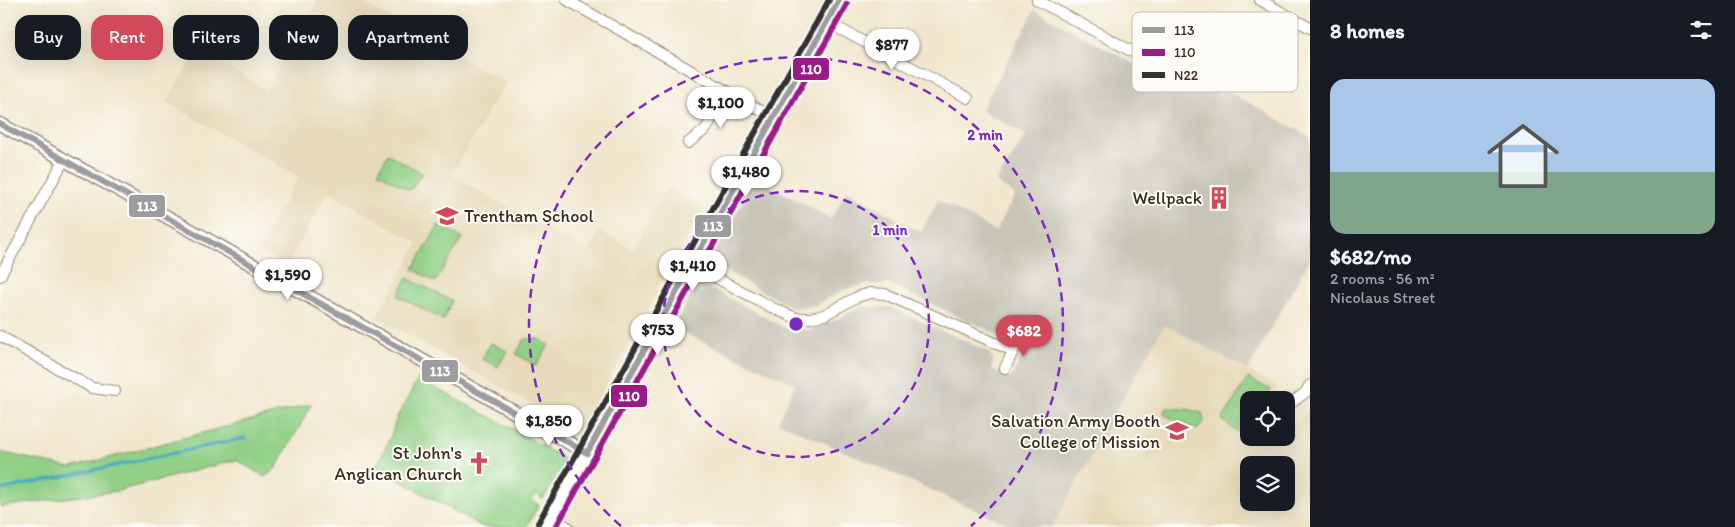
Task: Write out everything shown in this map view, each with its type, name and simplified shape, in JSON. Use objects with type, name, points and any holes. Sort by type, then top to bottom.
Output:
[{"type":"main road","points":[[549,522],[839,0]]},
{"type":"street","points":[[567,0],[774,118]]},
{"type":"street","points":[[1037,0],[1132,51]]},
{"type":"street","points":[[1260,0],[1281,12]]},
{"type":"street","points":[[1298,21],[1310,28]]},
{"type":"street","points":[[827,22],[968,98]]},
{"type":"street","points":[[688,143],[706,128],[726,92]]},
{"type":"street","points":[[0,124],[587,453]]},
{"type":"street","points":[[0,276],[64,160]]},
{"type":"street","points":[[692,265],[774,309],[796,318],[824,315],[857,297],[870,293],[885,294],[1013,351]]},
{"type":"street","points":[[0,336],[92,388],[115,391]]},
{"type":"street","points":[[1005,368],[1021,336]]},
{"type":"street","points":[[1295,400],[1310,385]]},
{"type":"street","points":[[549,522],[568,527]]},
{"type":"shaded area","name":"Trentham School","points":[[318,0],[358,0],[385,15],[348,15],[348,60],[466,60],[505,82],[451,175],[589,252],[600,231],[633,249],[667,187],[704,207],[656,290],[658,291],[580,431],[376,317],[418,243],[328,192],[287,266],[257,250],[298,178],[297,176],[166,102],[192,60],[217,60],[266,90],[283,60],[338,60],[338,15],[309,15]]},
{"type":"shaded area","points":[[1035,10],[1132,63],[1132,92],[1229,92],[1310,137],[1310,259],[1248,370],[1164,325],[1052,527],[1014,527],[778,422],[795,384],[673,328],[699,282],[787,329],[809,330],[861,307],[889,307],[989,352],[993,361],[991,369],[1011,378],[1032,335],[1018,328],[1006,336],[1001,336],[888,284],[867,284],[846,289],[815,305],[793,308],[709,262],[756,178],[831,219],[847,191],[921,232],[938,200],[996,231],[1015,195],[996,182],[1026,135],[981,110]]},
{"type":"shaded area","name":"Salvation Army Booth College of Mission","points":[[1164,325],[1276,386],[1273,391],[1240,391],[1240,446],[1295,446],[1295,422],[1299,424],[1310,405],[1310,527],[1052,527]]},
{"type":"green space","points":[[388,154],[422,173],[411,189],[409,190],[378,172]]},
{"type":"green space","points":[[439,225],[462,238],[435,282],[413,269]]},
{"type":"green space","points":[[407,278],[452,301],[443,320],[398,296]]},
{"type":"green space","points":[[525,339],[539,339],[549,345],[536,366],[516,354]]},
{"type":"green space","points":[[491,343],[507,351],[498,367],[482,359]]},
{"type":"green space","points":[[1248,378],[1271,390],[1240,391],[1240,433],[1222,420]]},
{"type":"green space","points":[[418,379],[513,429],[566,460],[543,499],[536,494],[532,501],[539,505],[526,527],[483,527],[376,467],[390,439],[397,417]]},
{"type":"green space","points":[[312,404],[276,468],[265,477],[236,460],[117,491],[0,507],[0,452],[70,468]]},
{"type":"green space","points":[[1166,408],[1187,409],[1202,413],[1204,421],[1199,428],[1195,429],[1165,415]]},
{"type":"waterway","points":[[0,490],[245,438]]},
{"type":"transit line","name":"N22","points":[[538,523],[829,0]]},
{"type":"transit line","name":"113","points":[[587,453],[839,0]]},
{"type":"transit line","name":"110","points":[[556,527],[847,4]]},
{"type":"transit line","name":"113","points":[[0,124],[587,453]]},
{"type":"place","name":"Wellpack","points":[[1219,198]]},
{"type":"place","name":"Trentham School","points":[[447,216]]},
{"type":"place","name":"Salvation Army Booth College of Mission","points":[[1177,431]]},
{"type":"place","name":"St John's Anglican Church","points":[[479,463]]}]
